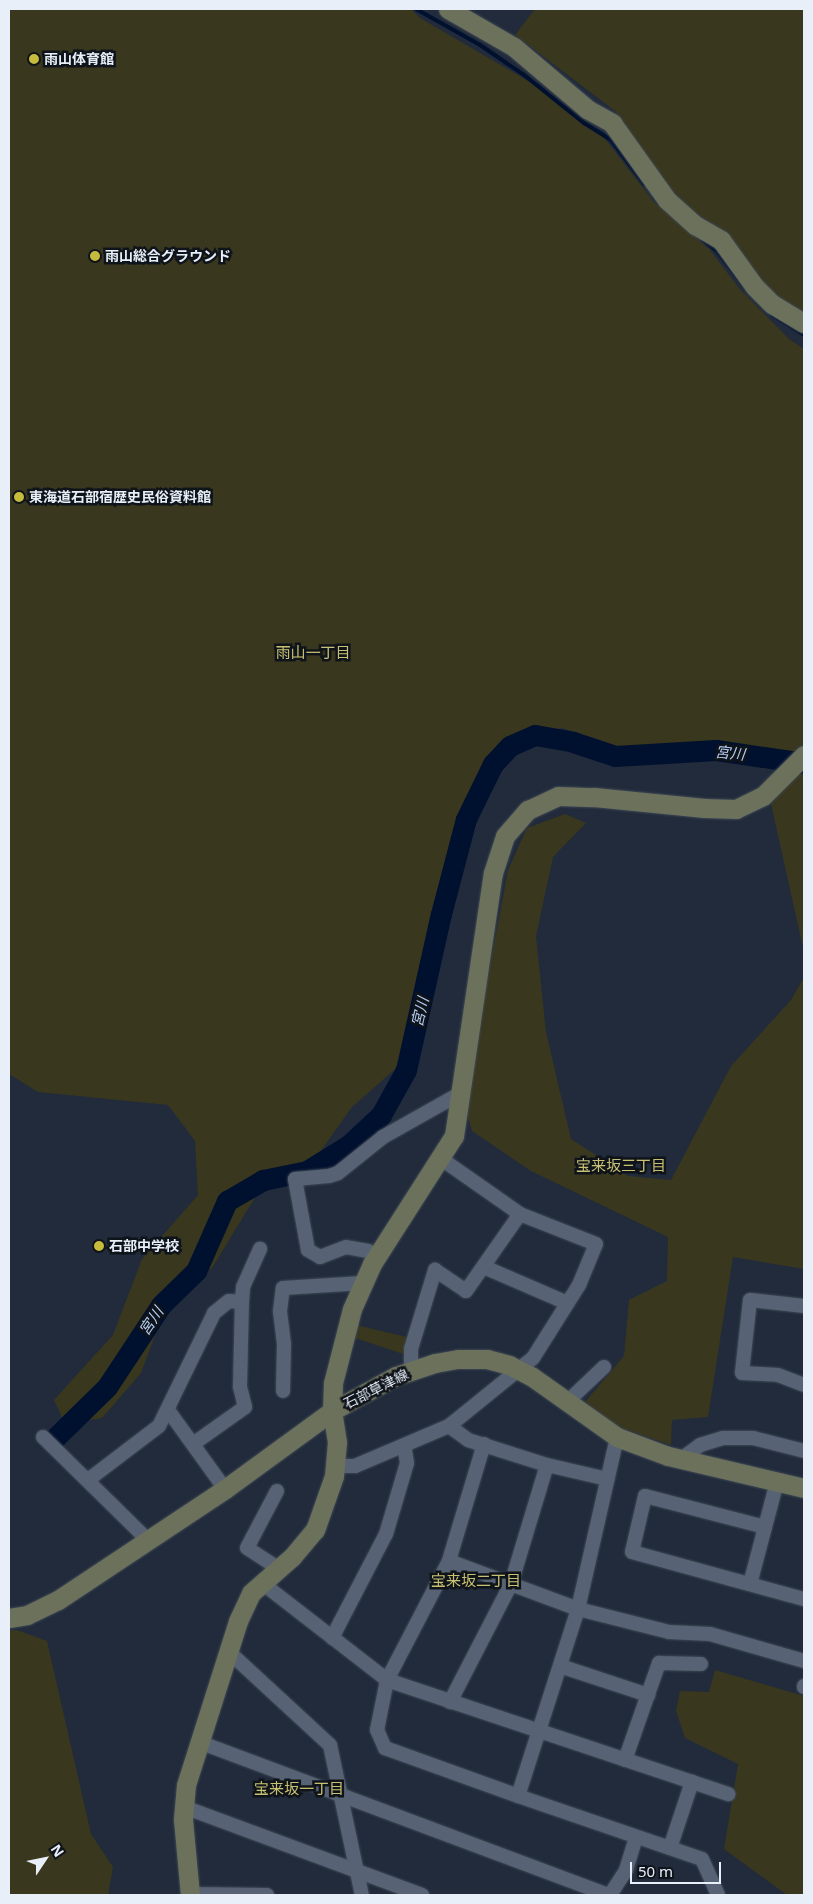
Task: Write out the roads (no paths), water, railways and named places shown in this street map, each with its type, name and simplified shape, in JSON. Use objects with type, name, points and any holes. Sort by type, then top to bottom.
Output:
[{"type":"street","points":[[448,9],[514,47],[588,109],[612,124],[666,200],[695,225],[721,240],[754,286],[772,304],[804,323]]},
{"type":"street","points":[[267,1895],[190,1895],[183,1819],[186,1785],[241,1612],[251,1593],[292,1557],[315,1530],[334,1476],[337,1442],[332,1411],[332,1384],[352,1309],[377,1256],[454,1136],[493,874],[505,836],[528,810],[558,796],[594,797],[704,808],[736,809],[763,796],[802,758]]},
{"type":"street","points":[[377,1256],[368,1251],[346,1247],[320,1257],[308,1250],[295,1179],[329,1176],[338,1173],[383,1137],[461,1093]]},
{"type":"street","points":[[335,1466],[355,1466],[449,1426],[519,1370],[533,1358],[579,1285],[596,1244],[520,1214],[440,1158]]},
{"type":"street","points":[[411,1371],[411,1349],[435,1270],[466,1291],[520,1214]]},
{"type":"street","points":[[194,1444],[245,1407],[240,1387],[243,1287],[260,1249]]},
{"type":"street","points":[[484,1267],[568,1303]]},
{"type":"street","points":[[283,1391],[284,1344],[280,1311],[283,1288],[363,1283]]},
{"type":"street","points":[[804,1306],[750,1300],[742,1373],[778,1375],[804,1385]]},
{"type":"street","points":[[88,1480],[159,1426],[214,1313],[229,1301],[242,1302]]},
{"type":"street","name":"石部草津線","points":[[9,1618],[27,1614],[58,1600],[225,1489],[332,1411],[396,1376],[436,1363],[458,1359],[487,1359],[519,1370],[531,1376],[617,1437],[681,1459],[804,1488]]},
{"type":"street","points":[[566,1402],[604,1367]]},
{"type":"street","points":[[168,1410],[225,1489]]},
{"type":"street","points":[[449,1426],[468,1440],[547,1465],[607,1479]]},
{"type":"street","points":[[43,1437],[149,1541]]},
{"type":"street","points":[[518,1796],[578,1609],[617,1437]]},
{"type":"street","points":[[681,1459],[700,1445],[723,1438],[754,1438],[804,1451]]},
{"type":"street","points":[[484,1444],[449,1561],[387,1680],[377,1730],[385,1748],[702,1859],[718,1895]]},
{"type":"street","points":[[332,1638],[386,1534],[407,1463],[404,1445]]},
{"type":"street","points":[[450,1702],[511,1584],[547,1465]]},
{"type":"street","points":[[750,1584],[777,1482]]},
{"type":"street","points":[[277,1491],[247,1548],[278,1569]]},
{"type":"street","points":[[765,1527],[646,1496],[632,1552],[804,1599]]},
{"type":"street","points":[[449,1561],[578,1609],[669,1632],[710,1634],[804,1661]]},
{"type":"street","points":[[262,1584],[387,1680],[728,1794]]},
{"type":"street","points":[[228,1650],[330,1745],[362,1895]]},
{"type":"street","points":[[625,1760],[659,1663],[701,1664]]},
{"type":"street","points":[[560,1666],[648,1694]]},
{"type":"street","points":[[199,1742],[609,1895],[626,1870],[636,1837]]},
{"type":"street","points":[[670,1848],[692,1782]]},
{"type":"street","points":[[184,1807],[422,1895]]},
{"type":"waterway","points":[[416,9],[480,45],[524,75],[584,123],[611,140],[644,184]]},
{"type":"waterway","points":[[703,240],[716,250],[749,293]]},
{"type":"waterway","points":[[772,315],[804,335]]},
{"type":"waterway","name":"宮川","points":[[56,1437],[107,1387],[161,1305],[196,1271],[227,1201],[263,1180],[307,1171],[349,1145],[381,1115],[406,1070],[441,914],[466,819],[493,764],[510,746],[535,735],[573,742],[615,756],[716,750],[804,763]]},
{"type":"place","name":"雨山体育館","points":[[34,59]]},
{"type":"place","name":"雨山総合グラウンド","points":[[95,256]]},
{"type":"place","name":"東海道石部宿歴史民俗資料館","points":[[19,497]]},
{"type":"place","name":"石部中学校","points":[[99,1246]]},
{"type":"district","name":"雨山一丁目","points":[[313,653]]},
{"type":"district","name":"宝来坂三丁目","points":[[621,1166]]},
{"type":"district","name":"宝来坂二丁目","points":[[476,1581]]},
{"type":"district","name":"宝来坂一丁目","points":[[299,1789]]}]
